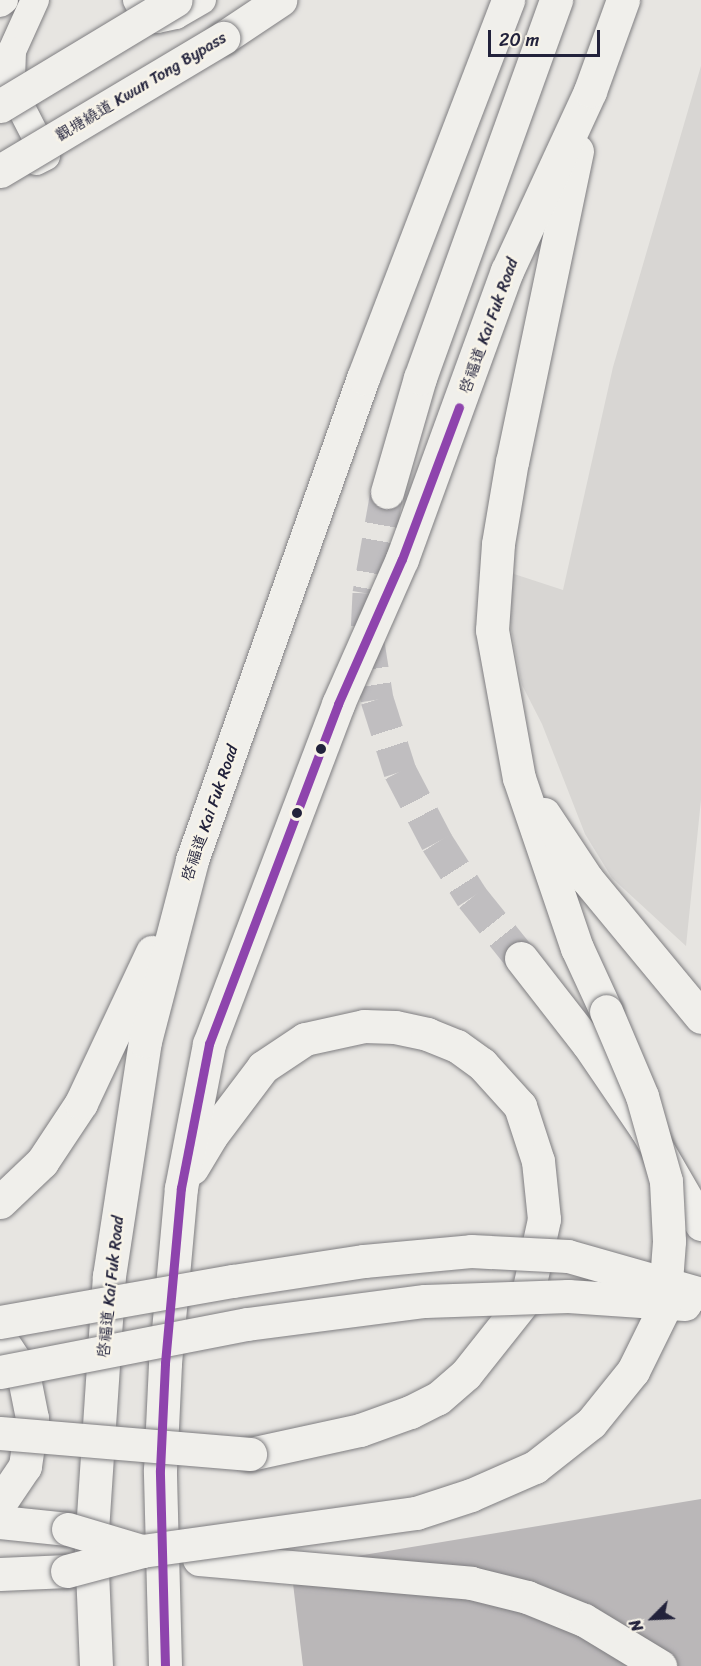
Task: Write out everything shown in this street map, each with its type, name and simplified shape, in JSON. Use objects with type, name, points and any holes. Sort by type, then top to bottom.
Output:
[{"type":"main road","points":[[4,94],[176,0]]},
{"type":"main road","name":"觀塘繞道 Kwun Tong Bypass","points":[[0,171],[280,0]]},
{"type":"main road","name":"啓福道 Kai Fuk Road","points":[[96,1666],[91,1546],[109,1276],[145,1041],[192,860],[363,378],[508,0]]},
{"type":"main road","points":[[387,492],[420,378],[556,0]]},
{"type":"main road","name":"啓福道 Kai Fuk Road","points":[[165,1666],[160,1470],[181,1188],[209,1044],[225,996],[338,704],[402,559],[507,271],[590,91],[623,0]]},
{"type":"main road","points":[[0,1574],[67,1571],[142,1551],[416,1513],[471,1495],[535,1467],[591,1423],[633,1371],[664,1308],[669,1241],[666,1181],[642,1096],[577,948],[519,778],[492,630],[498,544],[512,461],[590,91]]},
{"type":"main road","points":[[519,778],[587,879],[701,1017]]},
{"type":"main road","points":[[0,1202],[42,1162],[81,1103],[103,1063],[192,860]]},
{"type":"main road","points":[[521,958],[588,1044],[646,1129],[701,1224]]},
{"type":"main road","points":[[0,1433],[250,1454],[360,1430],[410,1412],[438,1398],[487,1353],[526,1297],[535,1270],[544,1219],[532,1133],[520,1106],[503,1083],[457,1046],[395,1027],[334,1029],[290,1047],[263,1067],[211,1136],[181,1188]]},
{"type":"main road","points":[[0,1322],[233,1281],[364,1261],[471,1251],[567,1256],[701,1294]]},
{"type":"main road","points":[[0,1372],[247,1324],[425,1301],[568,1296],[701,1306]]},
{"type":"main road","points":[[0,1338],[23,1373],[32,1418],[25,1466],[0,1503]]},
{"type":"main road","points":[[0,1522],[68,1529],[142,1551],[471,1583],[527,1597],[584,1620],[660,1666]]},
{"type":"street","points":[[0,3],[4,0]]},
{"type":"street","points":[[0,182],[46,156],[4,94],[12,51],[35,0]]},
{"type":"street","points":[[136,0],[144,14],[158,19],[176,15],[202,0]]},
{"type":"shaded area","points":[[701,66],[701,800],[686,946],[612,878],[585,834],[542,724],[522,685],[510,623],[511,573],[563,590],[613,367]]},
{"type":"shaded area","points":[[701,1499],[701,1666],[303,1666],[291,1567]]},
{"type":"tunnel","points":[[387,492],[369,593],[367,636],[377,699],[400,771],[437,842],[472,897],[521,958]]},
{"type":"transit line","points":[[165,1666],[160,1470],[165,1363],[181,1188],[209,1044],[338,704],[402,559],[459,407]]}]
